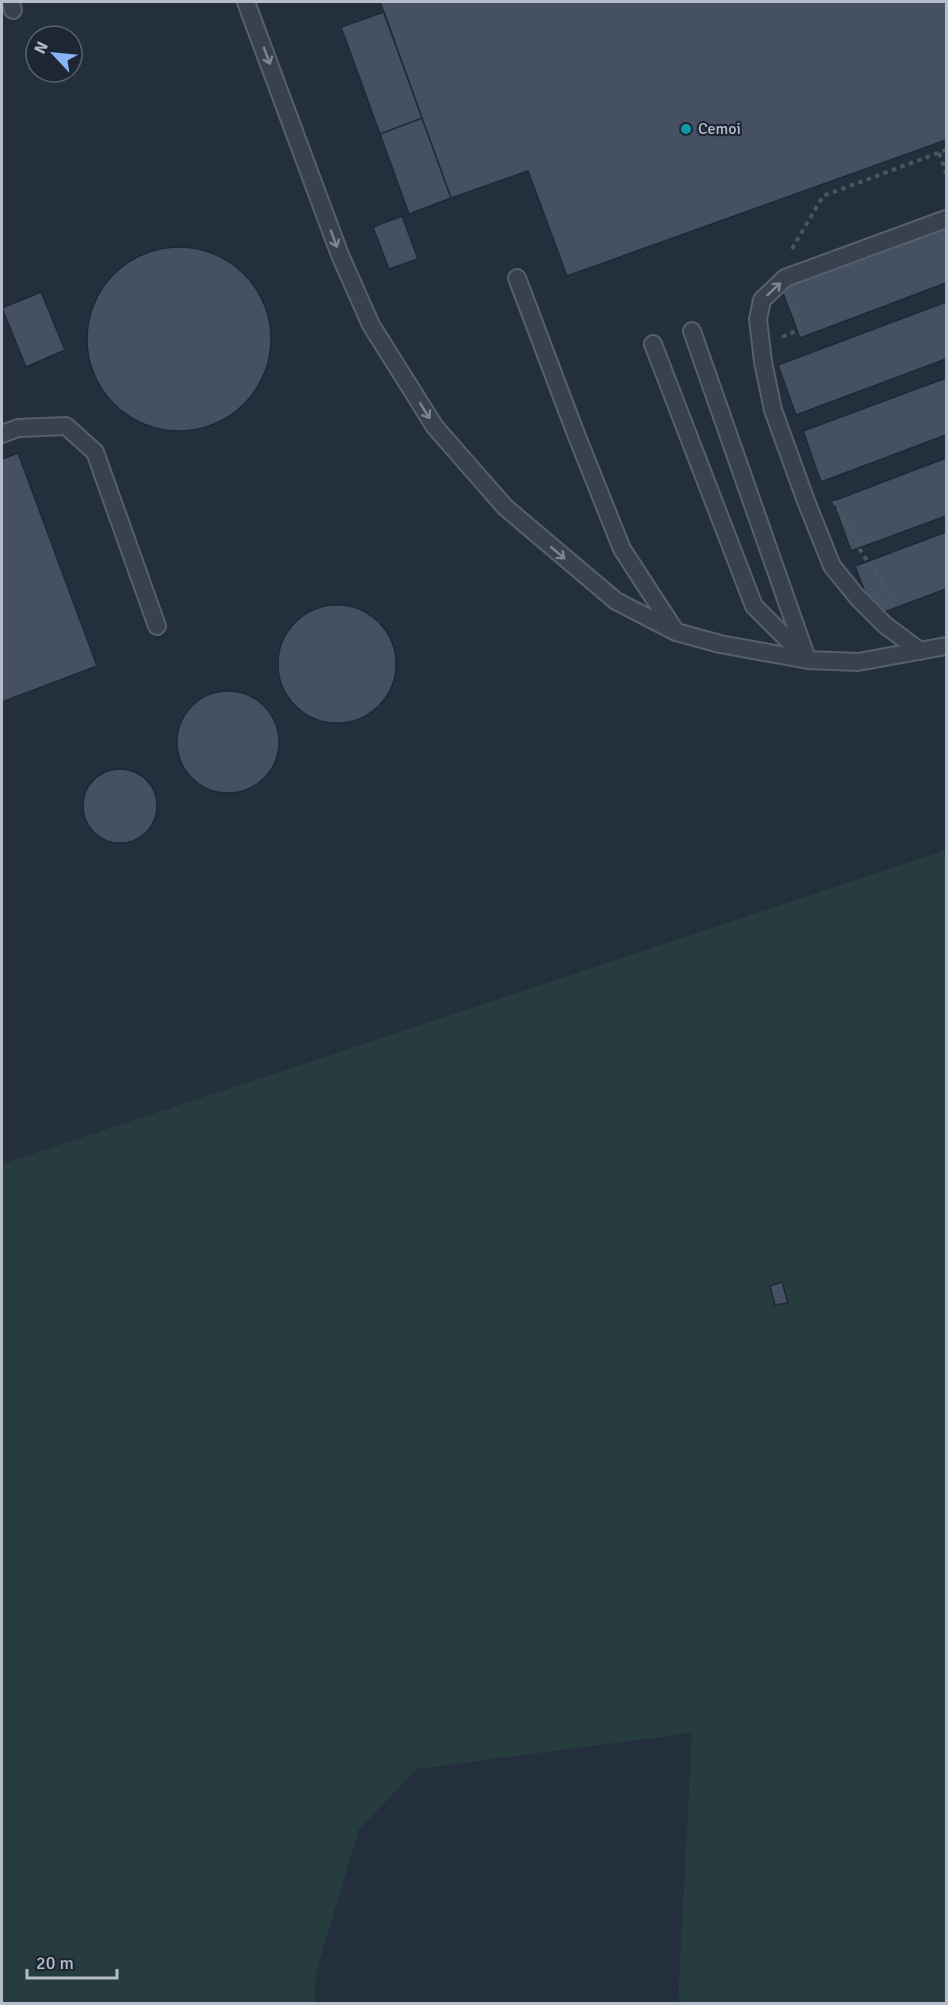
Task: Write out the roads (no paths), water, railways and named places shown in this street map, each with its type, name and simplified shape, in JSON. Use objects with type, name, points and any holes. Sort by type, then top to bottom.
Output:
[{"type":"lane","points":[[246,2],[340,255],[371,325],[435,427],[506,507],[616,601],[675,632],[720,644],[808,660],[858,662],[946,646]]},
{"type":"lane","points":[[920,651],[885,625],[858,598],[832,566],[773,410],[763,362],[758,319],[762,300],[785,278],[946,219]]},
{"type":"lane","points":[[518,278],[622,549],[675,632]]},
{"type":"lane","points":[[692,331],[808,660]]},
{"type":"lane","points":[[654,344],[754,606],[808,660]]},
{"type":"lane","points":[[2,434],[18,428],[66,426],[95,452],[157,626]]},
{"type":"place","name":"Cemoi","points":[[686,129]]}]
